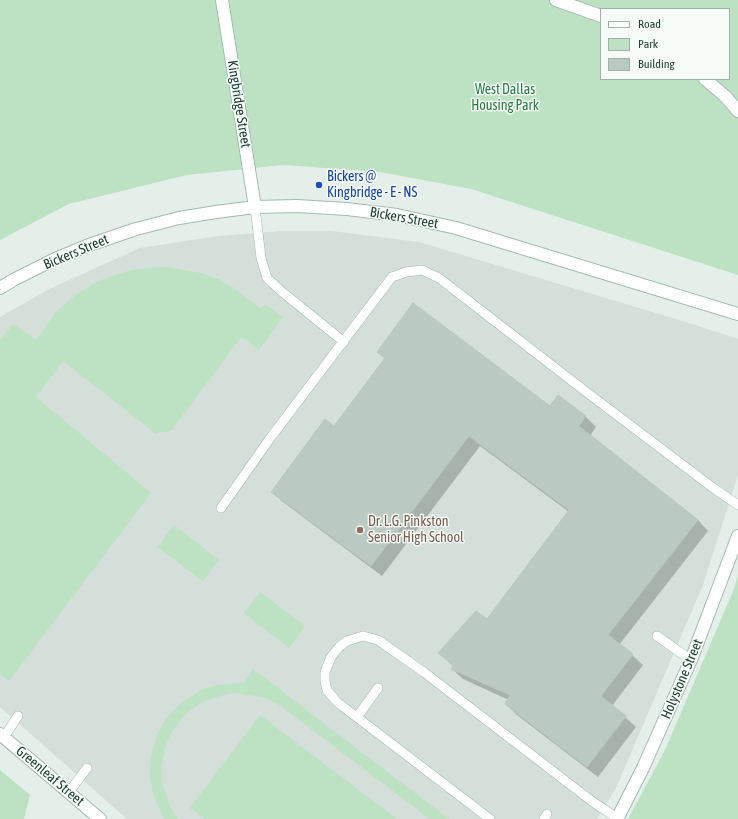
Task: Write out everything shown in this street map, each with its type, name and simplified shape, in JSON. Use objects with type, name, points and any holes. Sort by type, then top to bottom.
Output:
[{"type":"street","name":"Kingbridge Street","points":[[222,0],[255,207]]},
{"type":"street","points":[[556,0],[600,16]]},
{"type":"street","points":[[706,80],[725,96],[738,111]]},
{"type":"street","name":"Bickers Street","points":[[0,288],[15,279],[89,245],[136,229],[179,218],[255,207],[297,206],[347,209],[397,215],[456,228],[738,314]]},
{"type":"street","name":"Holystone Street","points":[[617,819],[643,768],[691,660],[738,536]]},
{"type":"street","name":"Greenleaf Street","points":[[2,735],[100,819]]},
{"type":"lane","points":[[255,207],[261,258],[268,278],[281,292],[344,342]]},
{"type":"lane","points":[[221,508],[275,432],[392,276],[422,270],[439,278],[712,487],[738,505]]},
{"type":"lane","points":[[490,819],[337,702],[327,690],[325,672],[332,657],[340,646],[347,641],[363,636],[378,640],[425,673],[617,819]]},
{"type":"lane","points":[[657,636],[691,660]]},
{"type":"lane","points":[[357,717],[378,688]]},
{"type":"lane","points":[[2,735],[18,716]]},
{"type":"lane","points":[[69,792],[87,768]]},
{"type":"shaded area","name":"Dr. L.G. Pinkston Senior High School","points":[[280,231],[332,231],[419,242],[738,339],[738,475],[703,585],[616,788],[597,819],[127,819],[0,707],[0,317],[49,289],[140,248],[218,236]]},
{"type":"green space","name":"West Dallas Housing Park","points":[[0,0],[738,0],[738,275],[471,189],[380,172],[283,165],[187,175],[69,204],[0,240]]},
{"type":"green space","points":[[166,267],[201,273],[218,279],[234,288],[261,309],[265,304],[283,317],[259,350],[241,337],[171,431],[155,433],[63,361],[36,397],[151,493],[9,681],[0,674],[0,341],[13,324],[36,340],[56,312],[69,300],[98,281],[131,270]]},
{"type":"green space","points":[[174,525],[219,560],[203,581],[157,547]]},
{"type":"green space","points":[[738,575],[738,819],[628,819],[665,750],[734,589]]},
{"type":"green space","points":[[260,592],[305,626],[289,648],[244,613]]},
{"type":"green space","points":[[253,669],[449,819],[430,819],[278,704],[264,697],[233,693],[216,697],[201,703],[189,711],[171,733],[165,747],[161,770],[163,786],[170,806],[178,819],[164,819],[153,794],[150,776],[151,756],[157,735],[165,720],[182,702],[203,689],[217,685],[244,683]]},
{"type":"green space","points":[[260,715],[397,819],[205,819],[190,808]]},
{"type":"green space","points":[[0,770],[30,795],[24,819],[0,819]]},
{"type":"building","points":[[413,303],[550,406],[558,395],[586,416],[579,426],[698,520],[608,635],[633,654],[601,696],[626,716],[587,767],[505,704],[510,695],[451,669],[453,665],[438,653],[476,611],[487,619],[569,510],[469,436],[371,566],[271,492],[325,419],[334,426],[385,358],[377,352]]},
{"type":"place","name":"Bickers @ Kingbridge - E - NS","points":[[319,185]]},
{"type":"place","name":"Dr. L.G. Pinkston Senior High School","points":[[360,530]]}]
